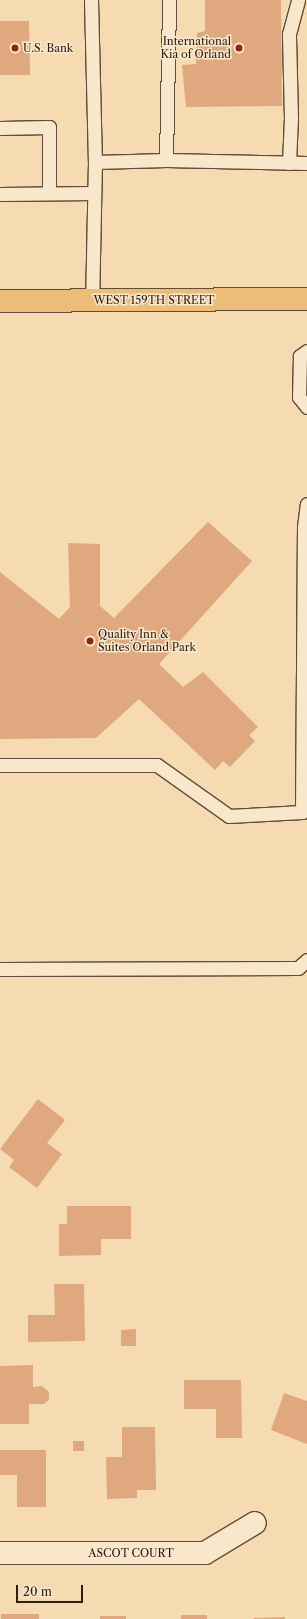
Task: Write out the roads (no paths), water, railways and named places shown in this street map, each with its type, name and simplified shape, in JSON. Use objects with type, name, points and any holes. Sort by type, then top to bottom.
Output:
[{"type":"main road","name":"WEST 159TH STREET","points":[[0,301],[307,299]]},
{"type":"street","name":"ASCOT COURT","points":[[0,1553],[205,1553],[255,1523]]},
{"type":"lane","points":[[91,0],[94,162],[92,300]]},
{"type":"lane","points":[[166,160],[169,0]]},
{"type":"lane","points":[[289,163],[291,118],[289,34],[298,0]]},
{"type":"lane","points":[[0,128],[49,127],[49,193]]},
{"type":"lane","points":[[94,162],[166,160],[307,163]]},
{"type":"lane","points":[[0,194],[94,193]]},
{"type":"lane","points":[[307,351],[300,356],[299,397],[307,407]]},
{"type":"lane","points":[[0,766],[157,765],[229,816],[302,812],[304,527],[307,504]]},
{"type":"lane","points":[[0,969],[298,968],[307,960]]},
{"type":"place","name":"U.S. Bank","points":[[15,48]]},
{"type":"place","name":"International Kia of Orland","points":[[239,48]]},
{"type":"place","name":"Quality Inn & Suites Orland Park","points":[[90,641]]}]
